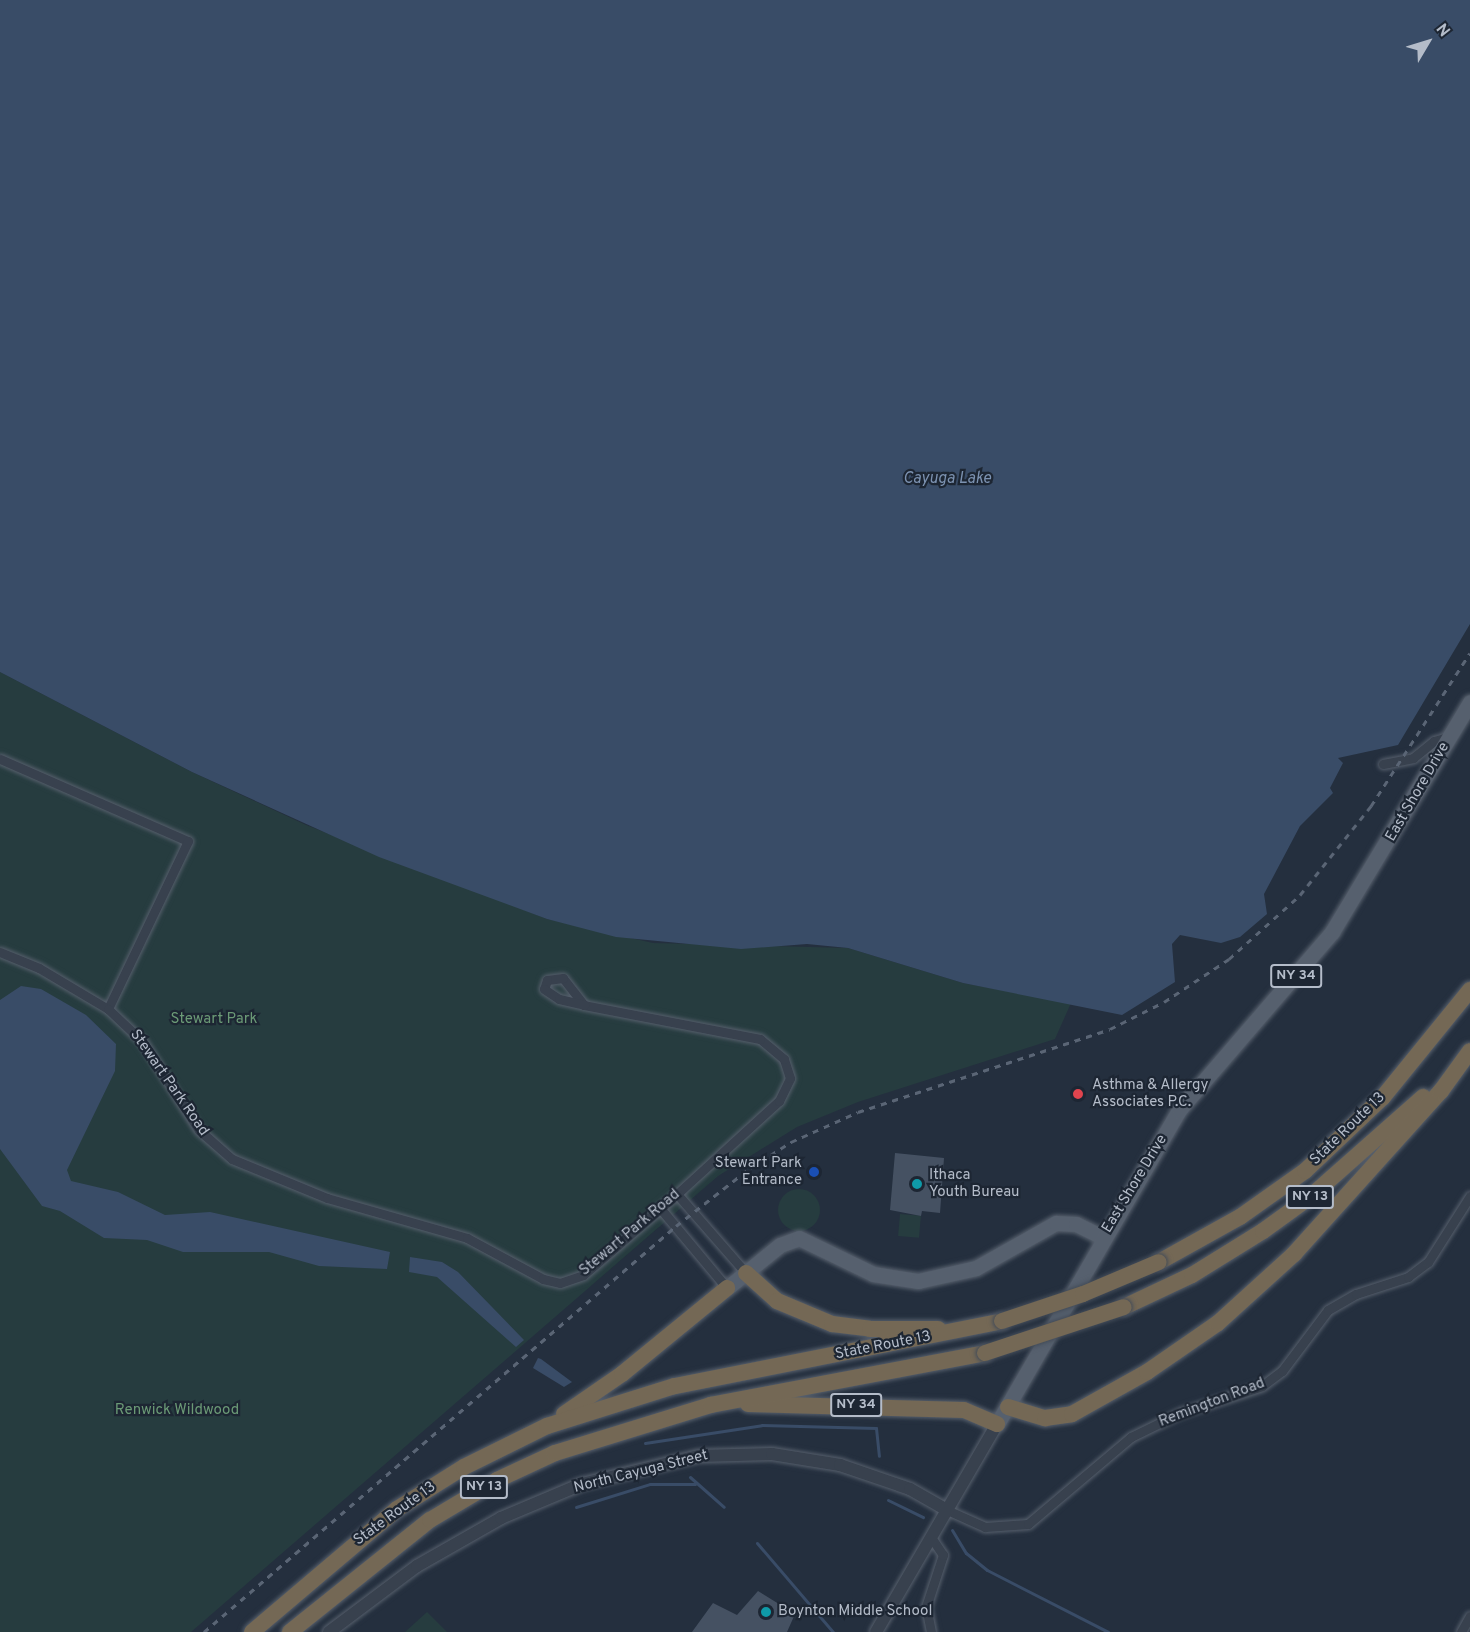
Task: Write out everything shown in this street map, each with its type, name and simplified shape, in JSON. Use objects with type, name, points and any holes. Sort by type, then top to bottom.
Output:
[{"type":"highway","name":"State Route 13","points":[[252,1632],[397,1509],[464,1467],[547,1426],[675,1386],[1002,1321],[1083,1294],[1159,1262],[1240,1217],[1305,1171],[1383,1096],[1470,990]]},
{"type":"highway","name":"State Route 13","points":[[290,1632],[394,1545],[497,1480],[620,1430],[711,1405],[985,1353],[1124,1307],[1192,1275],[1310,1197],[1470,1051]]},
{"type":"highway","points":[[1008,1407],[1045,1418],[1072,1414],[1147,1372],[1218,1323],[1294,1254],[1441,1091],[1470,1051]]},
{"type":"highway","points":[[746,1273],[777,1300],[832,1324],[898,1330],[974,1327]]},
{"type":"highway","points":[[547,1426],[622,1374],[727,1288]]},
{"type":"highway","name":"NY 34","points":[[711,1405],[964,1410],[997,1424]]},
{"type":"main road","name":"East Shore Drive","points":[[997,1424],[1103,1237],[1196,1087],[1332,932],[1470,702]]},
{"type":"main road","points":[[727,1288],[789,1240],[807,1239],[873,1274],[918,1281],[976,1268],[1056,1223],[1076,1224],[1103,1237]]},
{"type":"street","points":[[1383,764],[1413,758],[1434,741],[1450,736]]},
{"type":"street","points":[[0,759],[188,841],[108,1009]]},
{"type":"street","name":"Stewart Park Road","points":[[0,952],[39,968],[108,1009],[142,1041],[199,1130],[232,1159],[327,1198],[466,1238],[543,1279],[560,1283],[583,1275],[677,1194],[779,1101],[789,1084],[789,1068],[775,1047],[760,1038],[584,1005]]},
{"type":"street","points":[[677,1194],[746,1273]]},
{"type":"street","name":"Remington Road","points":[[947,1510],[985,1527],[1028,1524],[1131,1437],[1180,1413],[1262,1386],[1282,1371],[1328,1310],[1356,1294],[1408,1277],[1428,1262],[1470,1196]]},
{"type":"street","points":[[660,1208],[727,1288]]},
{"type":"street","name":"East Shore Drive","points":[[876,1632],[997,1424]]},
{"type":"street","name":"North Cayuga Street","points":[[329,1632],[417,1566],[501,1518],[582,1484],[699,1456],[772,1454],[840,1465],[910,1489],[947,1510]]},
{"type":"street","points":[[931,1537],[943,1555],[926,1607],[931,1632]]},
{"type":"street","points":[[1461,1632],[1470,1616]]},
{"type":"green space","name":"Stewart Park","points":[[0,672],[192,772],[306,825],[547,919],[653,943],[848,948],[963,983],[1071,1003],[1055,1039],[858,1102],[797,1127],[718,1176],[191,1632],[0,1632]]},
{"type":"green space","points":[[799,1189],[814,1195],[820,1210],[814,1225],[799,1231],[784,1225],[778,1210],[784,1195]]},
{"type":"green space","points":[[900,1214],[921,1216],[919,1238],[898,1236]]},
{"type":"green space","points":[[427,1612],[447,1632],[405,1632]]},
{"type":"water","name":"Cayuga Lake","points":[[0,0],[1470,0],[1470,624],[1398,745],[1338,758],[1343,763],[1330,788],[1333,793],[1300,826],[1264,894],[1267,914],[1240,937],[1221,943],[1180,935],[1172,944],[1175,982],[1122,1015],[963,983],[848,948],[807,944],[741,949],[616,937],[547,919],[379,857],[192,772],[0,672]]},
{"type":"water","points":[[21,986],[41,989],[86,1015],[116,1044],[115,1071],[67,1170],[71,1181],[118,1192],[165,1215],[210,1212],[390,1252],[387,1269],[319,1266],[269,1252],[183,1252],[147,1240],[104,1238],[60,1211],[42,1206],[0,1149],[0,1000]]},
{"type":"water","points":[[410,1257],[442,1262],[458,1272],[524,1340],[516,1347],[437,1277],[409,1272]]},
{"type":"water","points":[[538,1358],[572,1382],[564,1387],[533,1368]]},
{"type":"building","name":"Ithaca Youth Bureau","points":[[895,1153],[944,1158],[940,1213],[922,1211],[921,1216],[890,1210]]},
{"type":"building","name":"Boynton Middle School","points":[[758,1591],[795,1614],[787,1632],[692,1632],[713,1603],[737,1615]]},
{"type":"waterway","points":[[645,1443],[762,1425],[876,1428],[879,1456]]},
{"type":"waterway","points":[[690,1477],[724,1507]]},
{"type":"waterway","points":[[576,1507],[650,1484],[695,1484]]},
{"type":"waterway","points":[[888,1500],[923,1517]]},
{"type":"waterway","points":[[952,1530],[966,1553],[987,1570],[1108,1632]]},
{"type":"waterway","points":[[757,1543],[833,1632]]},
{"type":"railway","points":[[204,1632],[676,1226],[750,1168],[791,1142],[858,1112],[1110,1029],[1164,1002],[1229,959],[1300,895],[1371,806],[1470,653]]},
{"type":"place","name":"Asthma & Allergy Associates P.C.","points":[[1078,1094]]},
{"type":"place","name":"Stewart Park Entrance","points":[[814,1172]]},
{"type":"place","name":"Ithaca Youth Bureau","points":[[917,1184]]},
{"type":"place","name":"Boynton Middle School","points":[[766,1612]]},
{"type":"park label","name":"Renwick Wildwood","points":[[177,1411]]}]
